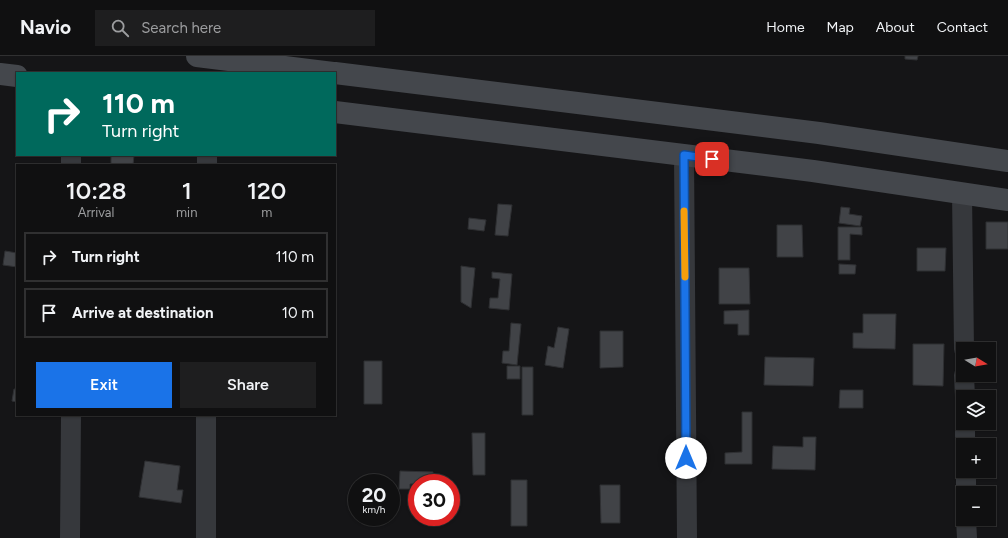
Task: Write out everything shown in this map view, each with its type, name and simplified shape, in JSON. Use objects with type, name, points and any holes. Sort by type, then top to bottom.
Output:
[{"type":"main road","points":[[197,56],[326,72]]},
{"type":"main road","points":[[336,73],[818,133],[1008,161]]},
{"type":"main road","points":[[0,74],[16,76]]},
{"type":"main road","points":[[336,112],[813,171],[1008,200]]},
{"type":"street","points":[[684,155],[687,538]]},
{"type":"street","points":[[962,193],[964,342]]},
{"type":"street","points":[[70,538],[71,416]]},
{"type":"street","points":[[206,416],[206,538]]},
{"type":"street","points":[[966,526],[967,538]]},
{"type":"building","points":[[905,56],[918,56],[917,60],[905,59]]},
{"type":"building","points":[[111,156],[134,156],[133,164],[111,164]]},
{"type":"building","points":[[498,204],[512,205],[508,236],[495,235]]},
{"type":"building","points":[[841,207],[850,208],[849,214],[862,216],[860,226],[839,223]]},
{"type":"building","points":[[469,218],[486,220],[484,231],[468,229]]},
{"type":"building","points":[[986,222],[1008,222],[1008,249],[986,249]]},
{"type":"building","points":[[777,225],[802,225],[803,257],[777,257]]},
{"type":"building","points":[[838,227],[862,227],[862,235],[850,234],[850,260],[838,260]]},
{"type":"building","points":[[917,248],[946,248],[945,271],[917,271]]},
{"type":"building","points":[[5,251],[16,253],[16,267],[3,265]]},
{"type":"building","points":[[839,264],[856,265],[855,274],[839,274]]},
{"type":"building","points":[[461,266],[475,268],[471,308],[461,302]]},
{"type":"building","points":[[719,268],[749,268],[750,304],[719,304]]},
{"type":"building","points":[[492,272],[512,274],[509,310],[489,308],[490,298],[498,298],[500,279],[492,278]]},
{"type":"building","points":[[749,310],[749,335],[738,335],[738,324],[724,324],[724,311]]},
{"type":"building","points":[[863,314],[896,314],[895,349],[853,348],[853,333],[863,333]]},
{"type":"building","points":[[511,323],[521,324],[517,365],[502,363],[503,351],[509,351]]},
{"type":"building","points":[[558,327],[569,329],[563,368],[545,365],[548,346],[554,348]]},
{"type":"building","points":[[600,331],[623,331],[623,367],[600,368]]},
{"type":"building","points":[[913,344],[944,344],[943,386],[913,385]]},
{"type":"building","points":[[765,357],[814,358],[813,386],[764,385]]},
{"type":"building","points":[[364,361],[382,361],[382,404],[364,404]]},
{"type":"building","points":[[507,366],[520,366],[520,379],[507,379]]},
{"type":"building","points":[[522,367],[533,367],[533,415],[522,415]]},
{"type":"building","points":[[14,389],[16,389],[16,402],[12,401]]},
{"type":"building","points":[[840,390],[863,390],[863,408],[839,408]]},
{"type":"building","points":[[742,412],[752,412],[752,464],[725,464],[725,453],[742,452]]},
{"type":"building","points":[[472,433],[485,433],[485,475],[473,475]]},
{"type":"building","points":[[803,437],[816,437],[815,470],[772,469],[773,446],[803,447]]},
{"type":"building","points":[[145,461],[180,466],[177,490],[183,490],[181,503],[139,497]]},
{"type":"building","points":[[400,471],[433,472],[433,474],[408,474],[408,489],[400,489]]},
{"type":"building","points":[[511,480],[527,480],[527,526],[511,526]]},
{"type":"building","points":[[600,485],[620,485],[620,523],[601,523]]},
{"type":"slow traffic","points":[[684,211],[685,277]]},
{"type":"route","points":[[686,458],[684,155],[712,159]]}]
